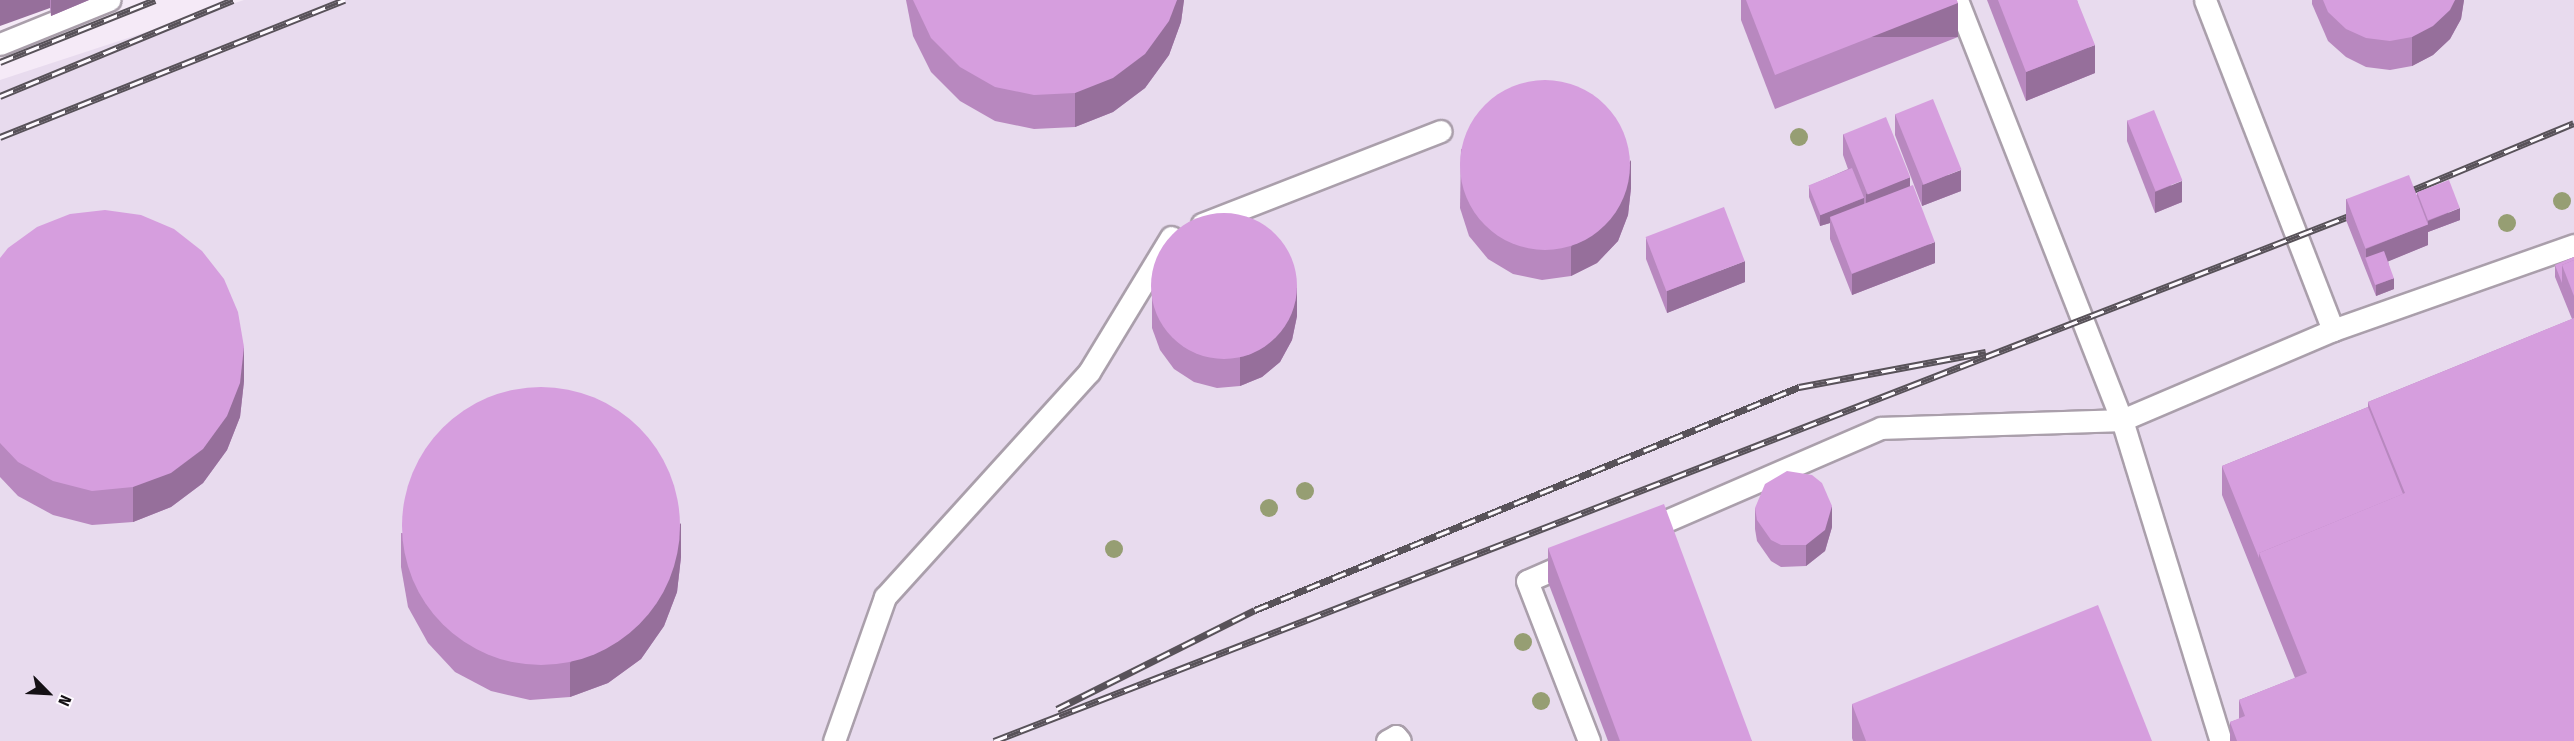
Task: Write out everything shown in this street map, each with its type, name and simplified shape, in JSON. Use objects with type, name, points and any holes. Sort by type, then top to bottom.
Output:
[{"type":"lane","points":[[0,44],[109,0]]},
{"type":"lane","points":[[1957,0],[2122,420],[2221,741]]},
{"type":"lane","points":[[2205,0],[2333,330]]},
{"type":"lane","points":[[834,741],[885,597],[1089,372],[1172,235],[1440,131]]},
{"type":"lane","points":[[1623,539],[1881,428],[2122,420],[2333,330],[2574,245]]},
{"type":"lane","points":[[1589,741],[1527,581],[1591,553]]},
{"type":"lane","points":[[1387,741],[1396,736],[1400,741]]},
{"type":"shaded area","points":[[244,0],[2574,0],[2574,741],[0,741],[0,80]]},
{"type":"building","points":[[913,0],[1177,0],[1169,21],[1145,54],[1113,78],[1075,93],[1034,95],[995,87],[960,67],[931,38]]},
{"type":"building","points":[[1746,0],[1957,0],[1958,3],[1775,75]]},
{"type":"building","points":[[1998,0],[2077,0],[2095,45],[2026,72]]},
{"type":"building","points":[[2323,0],[2455,0],[2450,10],[2433,26],[2412,37],[2390,41],[2366,38],[2346,29],[2328,12]]},
{"type":"building","points":[[1545,80],[1562,81],[1578,86],[1605,105],[1624,132],[1629,148],[1629,182],[1624,198],[1605,225],[1578,244],[1562,249],[1545,250],[1528,249],[1512,244],[1485,225],[1466,198],[1461,182],[1460,165],[1461,148],[1466,132],[1485,105],[1512,86],[1528,81]]},
{"type":"building","points":[[1933,99],[1961,169],[1923,185],[1895,114]]},
{"type":"building","points":[[2154,110],[2182,180],[2156,191],[2127,121]]},
{"type":"building","points":[[1886,117],[1910,177],[1868,194],[1843,134]]},
{"type":"building","points":[[1852,168],[1864,198],[1820,215],[1808,186]]},
{"type":"building","points":[[2409,175],[2428,224],[2365,248],[2346,199]]},
{"type":"building","points":[[2449,180],[2460,208],[2428,220],[2417,192]]},
{"type":"building","points":[[1913,185],[1935,242],[1852,274],[1830,217]]},
{"type":"building","points":[[1724,207],[1745,261],[1666,291],[1646,237]]},
{"type":"building","points":[[105,210],[141,215],[174,229],[202,251],[224,279],[238,312],[244,347],[240,383],[227,416],[203,449],[171,473],[133,487],[92,491],[53,481],[18,462],[0,443],[0,258],[8,248],[37,227],[70,214]]},
{"type":"building","points":[[1224,213],[1252,219],[1275,235],[1291,258],[1297,286],[1291,314],[1275,337],[1252,353],[1224,359],[1196,353],[1173,337],[1157,314],[1151,286],[1157,258],[1173,235],[1196,219]]},
{"type":"building","points":[[2384,251],[2394,278],[2375,285],[2365,258]]},
{"type":"building","points":[[2574,257],[2574,260],[2562,265],[2562,283],[2555,265]]},
{"type":"building","points":[[2574,260],[2574,296],[2562,265]]},
{"type":"building","points":[[2574,318],[2574,741],[2237,741],[2230,722],[2245,716],[2239,700],[2307,673],[2259,553],[2405,493],[2368,402]]},
{"type":"building","points":[[555,387],[594,397],[607,403],[640,427],[657,449],[670,473],[678,499],[680,526],[678,553],[670,579],[657,603],[640,625],[618,642],[594,655],[555,665],[527,665],[488,655],[475,649],[442,625],[433,614],[418,592],[404,553],[402,512],[412,473],[418,460],[442,427],[453,418],[475,403],[514,389]]},
{"type":"building","points":[[2368,407],[2403,494],[2259,553],[2259,558],[2222,466]]},
{"type":"building","points":[[1787,471],[1812,475],[1822,483],[1832,506],[1825,530],[1806,545],[1781,545],[1771,540],[1757,520],[1755,508],[1765,484]]},
{"type":"building","points":[[1664,504],[1752,741],[1620,741],[1548,548]]},
{"type":"building","points":[[2098,605],[2152,741],[1866,741],[1852,704]]},
{"type":"railway","points":[[0,62],[155,0]]},
{"type":"railway","points":[[0,96],[233,0]]},
{"type":"railway","points":[[0,137],[345,0]]},
{"type":"railway","points":[[2401,195],[2574,123]]},
{"type":"railway","points":[[994,741],[2362,211]]},
{"type":"railway","points":[[1057,709],[1255,610],[1799,387],[1986,352]]}]
